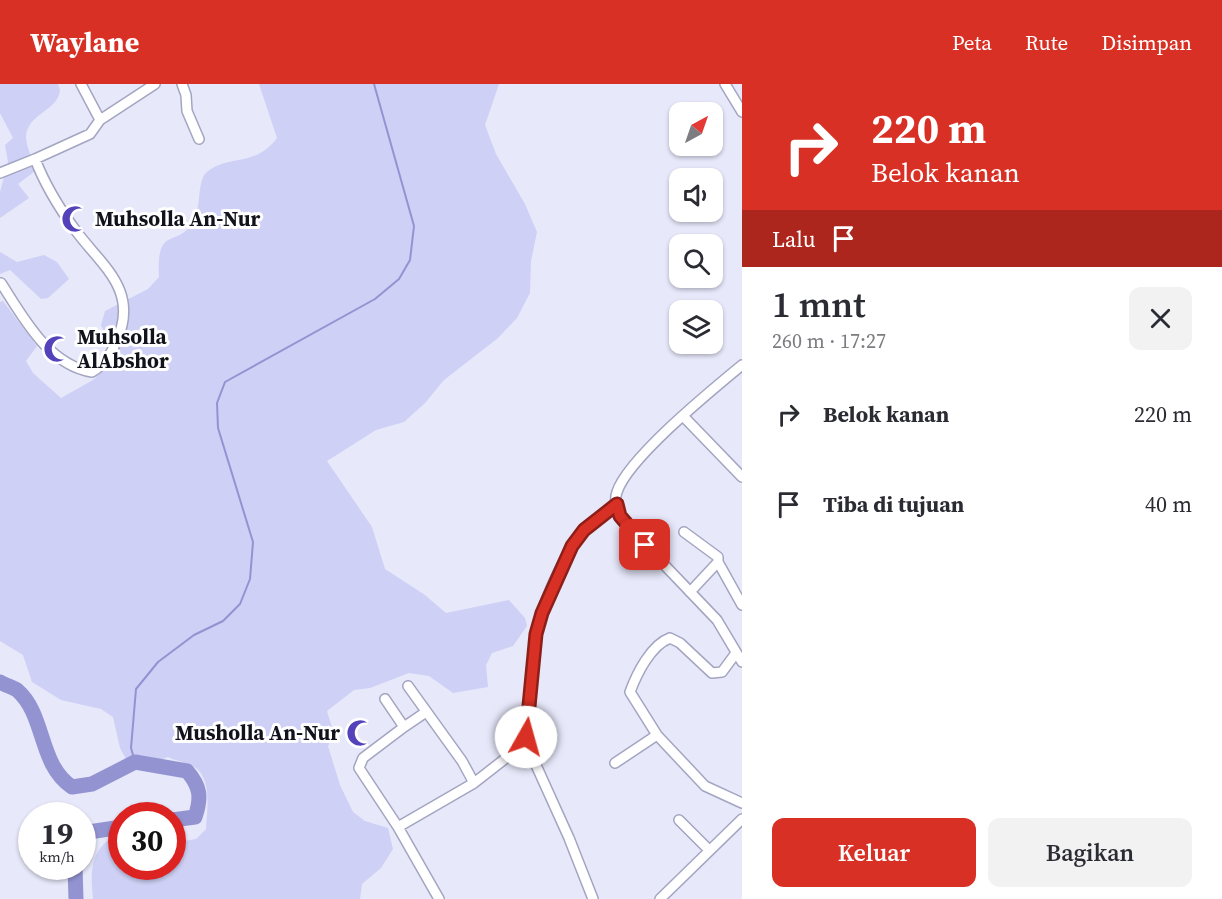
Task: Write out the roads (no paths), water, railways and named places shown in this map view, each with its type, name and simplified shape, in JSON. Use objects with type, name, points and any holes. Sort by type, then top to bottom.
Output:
[{"type":"street","points":[[81,84],[100,120]]},
{"type":"street","points":[[182,84],[186,95],[187,111],[199,139]]},
{"type":"street","points":[[725,84],[742,112]]},
{"type":"street","points":[[0,173],[90,135],[100,120],[151,85]]},
{"type":"street","points":[[1,283],[39,339],[67,363],[80,370],[92,372],[108,358],[123,322],[121,293],[115,280],[77,233],[52,195],[35,159]]},
{"type":"street","points":[[742,365],[682,416],[624,480],[617,492],[620,516],[717,620],[742,662]]},
{"type":"street","points":[[682,416],[742,477]]},
{"type":"street","points":[[522,749],[529,717],[538,625],[572,546],[584,530],[617,504]]},
{"type":"street","points":[[684,532],[715,553],[742,605]]},
{"type":"street","points":[[690,592],[718,562]]},
{"type":"street","points":[[736,652],[722,672],[712,673],[680,643],[670,638],[661,642],[634,681],[630,692],[657,735],[705,786],[742,803]]},
{"type":"street","points":[[408,686],[474,783]]},
{"type":"street","points":[[385,699],[404,727]]},
{"type":"street","points":[[426,712],[363,758],[359,768],[398,827],[439,899]]},
{"type":"street","points":[[615,763],[657,735]]},
{"type":"street","points":[[398,827],[474,783],[515,751],[522,749],[531,754],[569,838],[593,899]]},
{"type":"street","points":[[660,899],[742,819]]},
{"type":"street","points":[[679,820],[709,850]]},
{"type":"waterway","points":[[135,762],[131,748],[136,689],[158,662],[194,635],[223,621],[240,604],[250,579],[253,542],[218,428],[217,403],[225,382],[375,299],[399,279],[410,260],[414,226],[374,84]]},
{"type":"waterway","points":[[0,682],[17,690],[26,700],[33,712],[53,766],[72,787],[92,784],[135,762],[187,771],[195,782],[199,798],[195,817],[186,818]]},
{"type":"waterway","points":[[96,831],[108,829]]},
{"type":"waterway","points":[[75,880],[76,899]]},
{"type":"place","name":"Muhsolla An-Nur","points":[[75,219]]},
{"type":"place","name":"Muhsolla AlAbshor","points":[[57,349]]},
{"type":"place","name":"Musholla An-Nur","points":[[360,733]]}]
